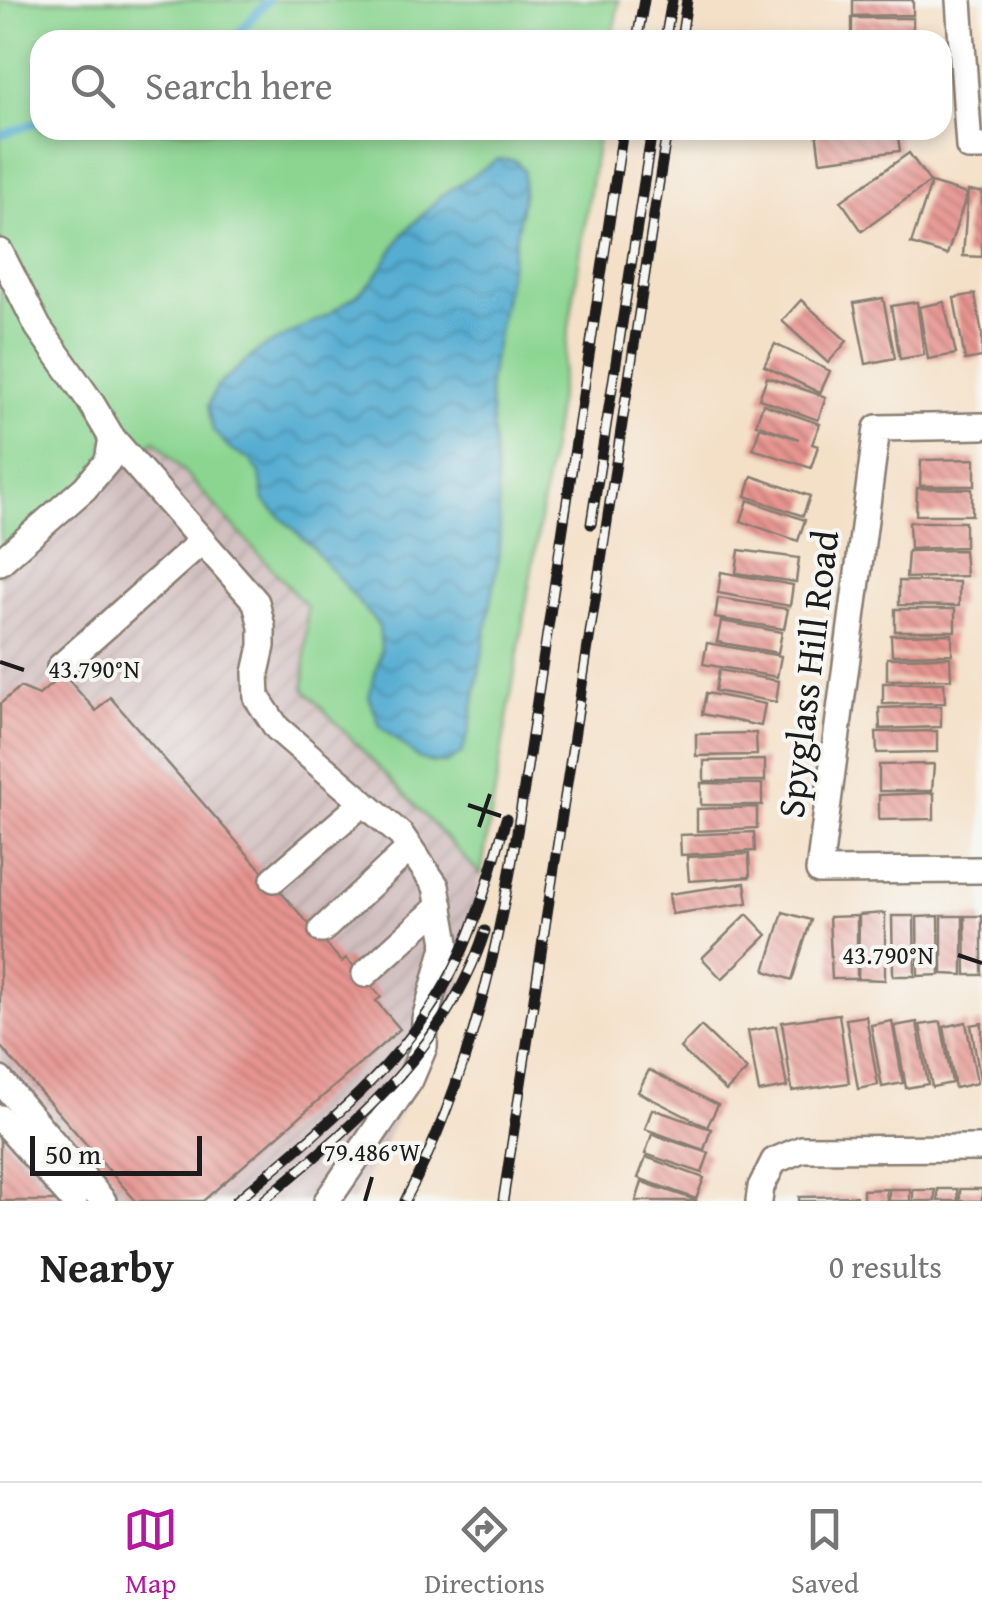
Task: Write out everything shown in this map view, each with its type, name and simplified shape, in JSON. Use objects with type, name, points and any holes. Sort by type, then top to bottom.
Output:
[{"type":"street","points":[[958,0],[968,147],[982,147]]},
{"type":"street","points":[[0,252],[38,328],[112,438],[256,602],[262,627],[256,673],[258,698],[277,728],[400,836],[436,886],[446,943],[425,1018],[424,1047],[410,1080],[327,1201]]},
{"type":"street","name":"Spyglass Hill Road","points":[[982,426],[877,428],[819,871],[982,870]]},
{"type":"street","points":[[0,562],[85,488],[108,461],[112,438]]},
{"type":"street","points":[[60,667],[202,541]]},
{"type":"street","points":[[274,879],[363,803]]},
{"type":"street","points":[[322,930],[409,849]]},
{"type":"street","points":[[365,974],[440,906]]},
{"type":"street","points":[[0,1080],[103,1201]]},
{"type":"street","points":[[0,1118],[74,1201]]},
{"type":"street","points":[[759,1201],[761,1187],[774,1162],[802,1149],[982,1148]]},
{"type":"shaded area","points":[[155,440],[307,607],[304,689],[481,875],[460,998],[353,1201],[0,1201],[0,575]]},
{"type":"green space","points":[[0,0],[619,0],[614,30],[30,30],[30,140],[597,140],[481,875],[304,689],[307,607],[155,440],[0,575]]},
{"type":"water","points":[[498,159],[516,161],[524,170],[523,197],[489,383],[499,556],[469,732],[462,753],[447,763],[432,763],[418,758],[380,726],[369,697],[381,650],[379,626],[310,545],[264,501],[260,474],[250,459],[232,451],[213,431],[208,406],[217,386],[260,349],[357,295],[374,279],[403,234],[441,196]]},
{"type":"building","points":[[853,0],[913,0],[913,15],[853,16]]},
{"type":"building","points":[[852,18],[913,18],[913,30],[852,30]]},
{"type":"building","points":[[817,140],[898,140],[900,151],[820,161]]},
{"type":"building","points":[[909,153],[930,182],[862,231],[841,201]]},
{"type":"building","points":[[931,183],[967,194],[947,255],[911,244]]},
{"type":"building","points":[[968,191],[982,192],[982,257],[963,256]]},
{"type":"building","points":[[975,294],[982,357],[965,360],[954,298]]},
{"type":"building","points":[[883,298],[895,358],[866,364],[854,303]]},
{"type":"building","points":[[801,300],[847,341],[828,363],[782,321]]},
{"type":"building","points":[[917,302],[924,355],[900,359],[891,306]]},
{"type":"building","points":[[944,302],[956,354],[928,359],[919,307]]},
{"type":"building","points":[[775,344],[830,371],[820,393],[764,366]]},
{"type":"building","points":[[767,377],[826,397],[818,420],[759,399]]},
{"type":"building","points":[[763,404],[820,424],[812,444],[818,446],[811,468],[753,449],[760,427],[799,439],[756,424]]},
{"type":"building","points":[[975,459],[975,486],[920,486],[921,460]]},
{"type":"building","points":[[752,476],[810,496],[803,516],[746,496]]},
{"type":"building","points":[[917,488],[972,489],[972,515],[916,515]]},
{"type":"building","points":[[748,500],[805,520],[798,541],[741,521]]},
{"type":"building","points":[[909,522],[965,522],[965,547],[910,549]]},
{"type":"building","points":[[739,550],[799,558],[796,582],[736,573]]},
{"type":"building","points":[[964,550],[966,576],[906,578],[908,551]]},
{"type":"building","points":[[721,572],[793,585],[790,606],[718,593]]},
{"type":"building","points":[[899,581],[959,582],[959,606],[899,605]]},
{"type":"building","points":[[718,598],[788,609],[784,629],[715,618]]},
{"type":"building","points":[[895,609],[955,609],[955,631],[895,631]]},
{"type":"building","points":[[721,621],[782,632],[778,653],[717,642]]},
{"type":"building","points":[[952,634],[952,654],[892,655],[891,635]]},
{"type":"building","points":[[707,643],[781,656],[777,677],[703,664]]},
{"type":"building","points":[[950,657],[951,679],[887,680],[887,658]]},
{"type":"building","points":[[719,670],[779,681],[776,702],[715,691]]},
{"type":"building","points":[[63,674],[96,711],[110,697],[342,962],[346,958],[381,997],[376,1001],[400,1029],[203,1201],[136,1201],[0,1046],[0,704],[20,687],[39,695]]},
{"type":"building","points":[[883,683],[944,683],[945,703],[883,704]]},
{"type":"building","points":[[706,693],[765,704],[761,726],[702,714]]},
{"type":"building","points":[[941,706],[941,727],[880,729],[879,708]]},
{"type":"building","points":[[937,731],[937,752],[877,753],[876,732]]},
{"type":"building","points":[[756,733],[757,755],[696,756],[696,734]]},
{"type":"building","points":[[765,760],[765,781],[704,781],[704,761]]},
{"type":"building","points":[[934,764],[932,791],[879,791],[879,765]]},
{"type":"building","points":[[701,783],[762,784],[762,805],[701,805]]},
{"type":"building","points":[[934,793],[934,819],[879,820],[879,795]]},
{"type":"building","points":[[757,807],[757,828],[697,831],[697,809]]},
{"type":"building","points":[[754,832],[755,851],[681,855],[680,835]]},
{"type":"building","points":[[749,854],[750,877],[689,881],[687,857]]},
{"type":"building","points":[[745,883],[748,903],[672,914],[669,894]]},
{"type":"building","points":[[783,912],[811,920],[792,980],[765,971]]},
{"type":"building","points":[[885,913],[885,980],[858,979],[859,915]]},
{"type":"building","points":[[747,914],[767,935],[722,979],[702,958]]},
{"type":"building","points":[[857,916],[857,979],[832,979],[829,917]]},
{"type":"building","points":[[892,916],[914,916],[915,976],[893,976]]},
{"type":"building","points":[[939,916],[940,975],[918,976],[917,917]]},
{"type":"building","points":[[942,916],[963,916],[963,975],[942,974]]},
{"type":"building","points":[[965,916],[982,916],[982,975],[966,975]]},
{"type":"building","points":[[839,1014],[849,1083],[792,1091],[782,1022]]},
{"type":"building","points":[[866,1016],[878,1085],[858,1089],[846,1019]]},
{"type":"building","points":[[892,1021],[903,1083],[882,1087],[871,1025]]},
{"type":"building","points":[[917,1022],[928,1084],[906,1088],[895,1026]]},
{"type":"building","points":[[941,1022],[952,1083],[932,1087],[920,1025]]},
{"type":"building","points":[[966,1022],[977,1083],[955,1088],[944,1027]]},
{"type":"building","points":[[982,1023],[982,1079],[980,1079],[971,1025]]},
{"type":"building","points":[[701,1026],[747,1070],[726,1091],[680,1048]]},
{"type":"building","points":[[776,1026],[787,1087],[759,1092],[748,1031]]},
{"type":"building","points":[[649,1070],[718,1105],[707,1127],[638,1092]]},
{"type":"building","points":[[652,1109],[711,1129],[704,1150],[645,1129]]},
{"type":"building","points":[[652,1134],[709,1153],[702,1173],[645,1154]]},
{"type":"building","points":[[0,1135],[58,1201],[0,1201]]},
{"type":"building","points":[[646,1157],[704,1178],[696,1199],[638,1178]]},
{"type":"building","points":[[642,1182],[696,1200],[696,1201],[636,1201]]},
{"type":"building","points":[[886,1189],[887,1201],[863,1201],[863,1190]]},
{"type":"building","points":[[889,1189],[910,1189],[910,1201],[889,1201]]},
{"type":"building","points":[[938,1189],[957,1189],[958,1201],[938,1201]]},
{"type":"building","points":[[960,1189],[982,1189],[982,1201],[960,1201]]},
{"type":"building","points":[[913,1190],[935,1190],[935,1201],[913,1201]]},
{"type":"building","points":[[856,1196],[856,1201],[799,1201],[799,1197]]},
{"type":"waterway","points":[[241,30],[268,0]]},
{"type":"waterway","points":[[5,134],[30,125]]},
{"type":"railway","points":[[639,30],[644,0]]},
{"type":"railway","points":[[667,30],[672,0]]},
{"type":"railway","points":[[682,30],[687,0]]},
{"type":"railway","points":[[405,1201],[436,1137],[461,1070],[498,934],[523,794],[621,140]]},
{"type":"railway","points":[[591,524],[650,140]]},
{"type":"railway","points":[[503,1201],[665,140]]},
{"type":"railway","points":[[236,1201],[351,1101],[426,1016],[465,944],[506,819]]},
{"type":"railway","points":[[263,1201],[363,1113],[422,1048],[447,1012],[485,931]]}]
